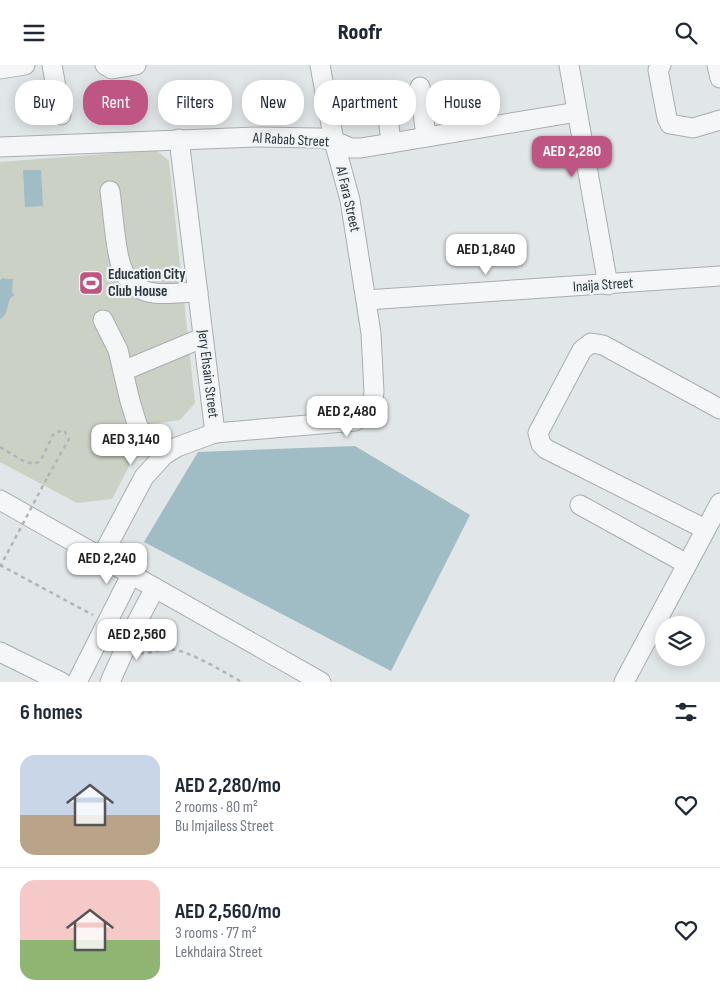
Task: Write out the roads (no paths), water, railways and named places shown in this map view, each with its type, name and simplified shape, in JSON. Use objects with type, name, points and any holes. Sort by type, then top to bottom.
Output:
[{"type":"street","points":[[0,69],[25,65]]},
{"type":"street","points":[[52,65],[55,80]]},
{"type":"street","points":[[105,65],[112,69],[136,65]]},
{"type":"street","name":"Al Fara Street","points":[[215,433],[355,421],[367,414],[372,403],[374,392],[366,300],[350,200],[334,141],[320,65]]},
{"type":"street","points":[[569,65],[608,285]]},
{"type":"street","points":[[661,65],[658,70],[666,118],[670,124],[692,128],[720,120]]},
{"type":"street","points":[[717,65],[720,78]]},
{"type":"street","points":[[420,87],[426,137]]},
{"type":"street","name":"Al Rabab Street","points":[[0,147],[257,137],[320,138],[334,141],[351,149],[361,149],[577,112]]},
{"type":"street","points":[[389,125],[391,143]]},
{"type":"street","name":"Jery Ehsain Street","points":[[101,557],[144,477],[164,455],[183,444],[215,433],[179,139]]},
{"type":"street","points":[[110,191],[118,259],[122,271],[130,282],[141,289],[154,293],[198,292]]},
{"type":"street","name":"Inaija Street","points":[[366,300],[720,276]]},
{"type":"street","points":[[103,320],[118,350],[138,427],[164,455]]},
{"type":"street","points":[[123,371],[202,338]]},
{"type":"street","points":[[705,529],[546,449],[541,444],[538,433],[582,350],[591,343],[603,345],[720,409]]},
{"type":"street","points":[[0,500],[321,682]]},
{"type":"street","points":[[624,682],[720,503]]},
{"type":"street","points":[[580,505],[687,564]]},
{"type":"street","points":[[77,682],[131,575]]},
{"type":"street","points":[[110,682],[137,622],[156,588]]},
{"type":"street","points":[[114,610],[116,616],[125,624],[137,622]]},
{"type":"street","points":[[0,652],[61,682]]},
{"type":"water","points":[[23,170],[41,170],[43,206],[25,207]]},
{"type":"water","points":[[3,278],[13,279],[12,292],[15,295],[10,298],[6,313],[0,319],[0,280]]},
{"type":"water","points":[[355,446],[470,515],[391,671],[144,542],[198,452]]},
{"type":"place","name":"Education City Club House","points":[[91,283]]}]
